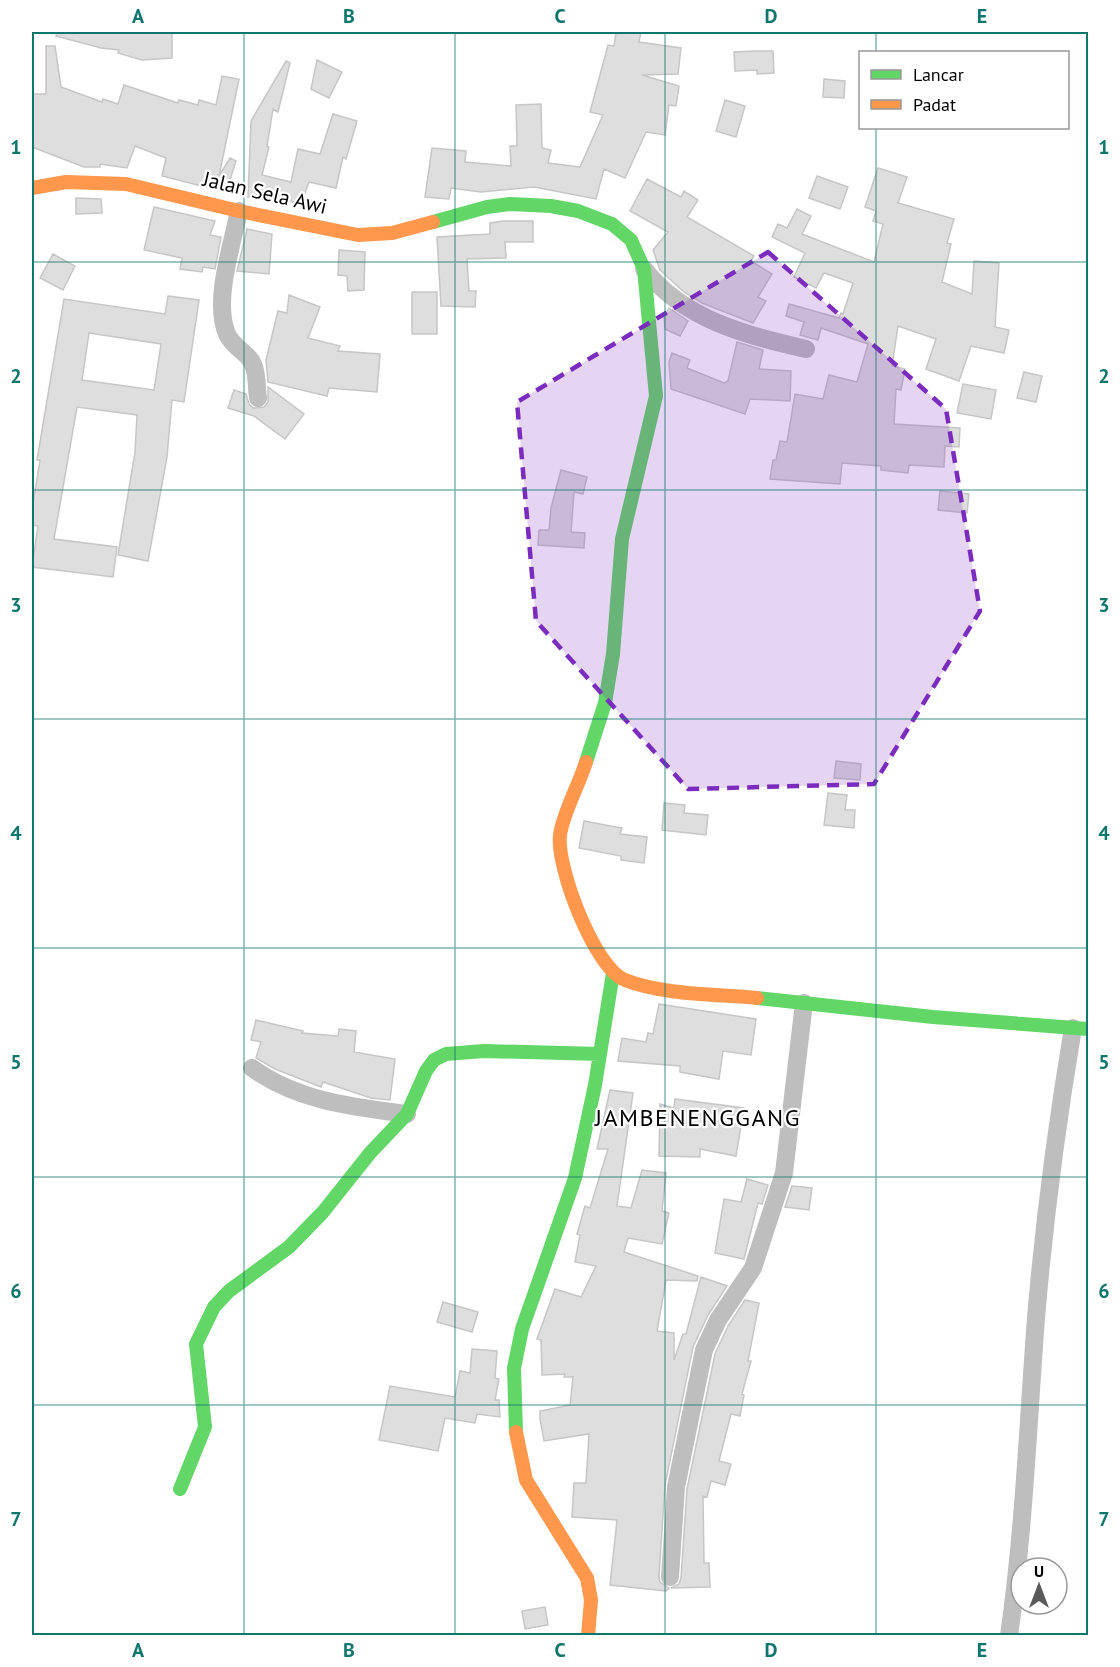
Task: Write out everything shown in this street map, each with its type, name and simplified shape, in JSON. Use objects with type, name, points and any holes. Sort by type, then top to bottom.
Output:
[{"type":"street","name":"Jalan Sela Awi","points":[[32,188],[66,182],[126,184],[239,211],[358,235],[392,233],[488,207],[510,204],[578,211],[612,224],[631,240],[644,269],[656,396],[654,413],[622,539],[613,654],[605,703],[581,779],[560,834],[560,856],[571,896],[613,973]]},
{"type":"street","points":[[239,211],[222,301],[223,321],[228,336],[250,359],[255,370],[258,398]]},
{"type":"street","points":[[644,269],[675,302],[752,336],[806,349]]},
{"type":"street","points":[[588,1635],[592,1592],[587,1578],[526,1480],[520,1460],[514,1405],[514,1368],[522,1329],[555,1241],[575,1178],[600,1054],[613,973],[624,980],[649,987],[1081,1029],[1061,1099],[1037,1314],[1024,1502],[1009,1635]]},
{"type":"street","points":[[670,1578],[676,1487],[704,1350],[718,1320],[753,1268],[784,1173],[804,1003]]},
{"type":"street","points":[[180,1489],[202,1440],[205,1427],[196,1344],[214,1307],[229,1291],[289,1247],[323,1212],[370,1153],[407,1114],[426,1071],[440,1056],[484,1051],[600,1054]]},
{"type":"street","points":[[252,1068],[291,1090],[338,1105],[407,1114]]},
{"type":"highlighted area","points":[[768,252],[946,409],[980,611],[874,784],[688,789],[536,621],[517,402]]},
{"type":"building","points":[[57,32],[172,32],[172,58],[142,60],[118,53],[119,50],[101,48],[56,36]]},
{"type":"building","points":[[616,32],[641,32],[639,42],[681,48],[678,74],[642,75],[679,86],[676,106],[669,105],[665,135],[646,132],[625,178],[604,169],[596,199],[534,187],[481,192],[451,188],[449,199],[425,197],[432,148],[466,151],[465,162],[511,166],[510,146],[517,146],[516,105],[541,104],[542,148],[551,150],[548,163],[580,167],[603,115],[590,112],[608,45],[614,46]]},
{"type":"building","points":[[46,46],[55,46],[61,87],[102,102],[103,99],[118,104],[124,85],[178,103],[179,100],[198,105],[199,100],[216,105],[222,76],[239,79],[219,176],[230,158],[236,161],[226,192],[162,176],[166,158],[135,146],[127,168],[100,164],[100,167],[84,167],[32,147],[32,94],[46,94]]},
{"type":"building","points":[[773,51],[774,73],[757,74],[757,70],[735,71],[734,52]]},
{"type":"building","points":[[317,60],[342,72],[329,98],[311,89]]},
{"type":"building","points":[[286,61],[290,63],[278,112],[273,109],[267,146],[269,147],[262,175],[291,182],[298,149],[320,154],[333,114],[357,121],[346,159],[343,157],[336,188],[309,182],[301,204],[257,195],[257,198],[248,197],[251,121]]},
{"type":"building","points":[[824,79],[845,81],[844,98],[823,97]]},
{"type":"building","points":[[725,100],[745,106],[736,137],[716,131]]},
{"type":"building","points":[[878,168],[907,177],[898,203],[954,219],[947,243],[951,244],[942,282],[972,294],[974,261],[999,263],[995,327],[1009,330],[1004,353],[971,346],[959,381],[926,369],[936,339],[898,326],[892,366],[905,369],[901,390],[896,389],[894,424],[960,428],[959,447],[945,446],[944,467],[909,465],[908,473],[881,470],[881,466],[842,463],[840,484],[770,479],[773,460],[776,460],[780,441],[787,442],[795,394],[823,399],[829,375],[857,382],[868,344],[821,328],[818,340],[800,335],[804,322],[786,316],[789,304],[839,318],[841,313],[843,314],[853,283],[824,273],[816,288],[794,277],[805,253],[772,237],[778,224],[787,228],[797,209],[811,216],[802,234],[874,262],[883,224],[873,221],[876,211],[865,207]]},
{"type":"building","points":[[817,176],[848,187],[840,209],[809,198]]},
{"type":"building","points":[[647,179],[681,197],[684,191],[698,200],[687,217],[754,256],[751,261],[772,274],[758,297],[766,301],[753,323],[702,303],[684,292],[660,270],[653,250],[668,232],[630,211]]},
{"type":"building","points":[[76,198],[101,199],[102,213],[76,214]]},
{"type":"building","points":[[154,207],[215,221],[210,235],[221,237],[215,269],[203,267],[202,272],[180,269],[182,258],[144,250]]},
{"type":"building","points":[[533,221],[533,242],[505,242],[506,258],[467,259],[469,291],[476,291],[475,307],[441,306],[437,237],[490,234],[490,223]]},
{"type":"building","points":[[247,229],[272,234],[269,274],[237,271]]},
{"type":"building","points":[[339,250],[365,252],[364,290],[348,291],[347,276],[338,275]]},
{"type":"building","points":[[53,254],[75,266],[63,290],[40,278]]},
{"type":"building","points":[[412,292],[437,292],[437,334],[412,334]]},
{"type":"building","points":[[289,295],[320,307],[308,338],[340,346],[338,351],[380,354],[377,392],[329,388],[327,396],[268,382],[266,360],[278,311],[287,313]]},
{"type":"building","points":[[168,296],[199,300],[184,402],[172,400],[167,457],[148,561],[118,555],[135,452],[137,415],[77,407],[54,539],[117,547],[113,577],[32,567],[38,526],[32,525],[32,510],[40,460],[37,460],[64,299],[165,314]],"holes":[[[89,333],[161,344],[154,390],[82,380]]]},
{"type":"building","points":[[669,308],[688,321],[680,336],[665,329],[664,317]]},
{"type":"building","points":[[737,342],[763,350],[759,369],[791,371],[790,401],[750,399],[745,414],[671,389],[669,362],[672,353],[690,360],[687,368],[724,383],[728,381]]},
{"type":"building","points":[[1024,372],[1042,376],[1036,402],[1017,398]]},
{"type":"building","points":[[963,384],[996,390],[991,419],[957,413]]},
{"type":"building","points":[[268,387],[304,414],[285,439],[254,416],[228,408],[234,390],[246,394],[253,408],[264,407],[268,402]]},
{"type":"building","points":[[561,470],[587,477],[583,494],[574,492],[571,532],[585,533],[584,548],[538,545],[539,530],[549,530],[551,508]]},
{"type":"building","points":[[940,491],[969,494],[967,513],[938,510]]},
{"type":"building","points":[[836,761],[861,764],[860,780],[834,778]]},
{"type":"building","points":[[828,793],[847,795],[845,810],[855,810],[854,828],[824,825]]},
{"type":"building","points":[[664,803],[685,805],[684,813],[708,815],[706,835],[662,830]]},
{"type":"building","points":[[584,821],[622,828],[620,834],[647,837],[644,863],[621,860],[621,856],[579,848]]},
{"type":"building","points":[[659,1004],[756,1019],[751,1055],[723,1051],[719,1079],[680,1072],[680,1066],[618,1061],[622,1038],[646,1042],[648,1033],[653,1034]]},
{"type":"building","points":[[256,1020],[303,1031],[302,1033],[338,1036],[339,1029],[356,1031],[354,1052],[395,1059],[390,1100],[371,1098],[323,1082],[321,1087],[275,1069],[256,1058],[261,1042],[251,1040]]},
{"type":"building","points":[[610,1090],[633,1093],[617,1206],[631,1208],[642,1170],[666,1173],[662,1211],[669,1213],[662,1244],[628,1238],[624,1252],[698,1276],[697,1281],[666,1280],[657,1331],[674,1333],[674,1360],[683,1334],[686,1334],[701,1277],[727,1286],[708,1315],[693,1347],[665,1485],[659,1576],[660,1582],[669,1588],[666,1591],[610,1585],[617,1520],[572,1517],[574,1483],[586,1483],[589,1434],[544,1441],[540,1419],[540,1411],[570,1405],[573,1377],[564,1377],[565,1374],[542,1375],[541,1340],[537,1339],[555,1289],[581,1297],[596,1266],[575,1262],[580,1235],[577,1234],[585,1206],[590,1208],[608,1149],[597,1149]]},
{"type":"building","points":[[675,1099],[744,1108],[736,1156],[700,1149],[700,1157],[659,1156],[660,1104],[674,1108]]},
{"type":"building","points":[[747,1179],[768,1185],[762,1204],[758,1203],[744,1259],[715,1253],[724,1199],[741,1202]]},
{"type":"building","points":[[792,1186],[812,1188],[809,1210],[785,1207]]},
{"type":"building","points":[[745,1300],[759,1303],[740,1416],[731,1414],[719,1461],[731,1464],[725,1485],[711,1481],[707,1497],[703,1496],[704,1563],[709,1563],[710,1587],[671,1588],[679,1584],[681,1578],[687,1489],[715,1354],[728,1326]]},
{"type":"building","points":[[443,1302],[478,1312],[472,1332],[437,1322]]},
{"type":"building","points":[[472,1349],[497,1351],[495,1378],[499,1379],[495,1400],[499,1400],[500,1417],[477,1414],[475,1423],[445,1418],[438,1451],[379,1440],[390,1386],[455,1397],[460,1371],[470,1373]]},
{"type":"building","points":[[545,1607],[548,1625],[525,1629],[522,1611]]},
{"type":"traffic: fast","points":[[433,222],[487,207],[510,204],[551,206],[578,211],[612,224],[631,240],[644,269],[656,396],[622,539],[613,654],[605,703],[586,762]]},
{"type":"traffic: fast","points":[[516,1432],[514,1368],[522,1329],[575,1178],[595,1085],[613,973]]},
{"type":"traffic: fast","points":[[757,998],[933,1017],[1088,1029]]},
{"type":"traffic: fast","points":[[180,1489],[205,1427],[196,1344],[214,1307],[229,1291],[289,1247],[323,1212],[370,1153],[407,1114],[426,1071],[434,1060],[446,1054],[484,1051],[600,1054]]},
{"type":"traffic: slow","points":[[32,188],[66,182],[126,184],[239,211],[358,235],[392,233],[433,222]]},
{"type":"traffic: slow","points":[[586,762],[562,826],[560,850],[564,870],[580,915],[590,938],[602,957],[613,972],[625,980],[640,985],[690,993],[757,998]]},
{"type":"traffic: slow","points":[[516,1432],[526,1480],[587,1578],[591,1600],[588,1636]]},
{"type":"district","name":"JAMBENENGGANG","points":[[698,1118]]}]
